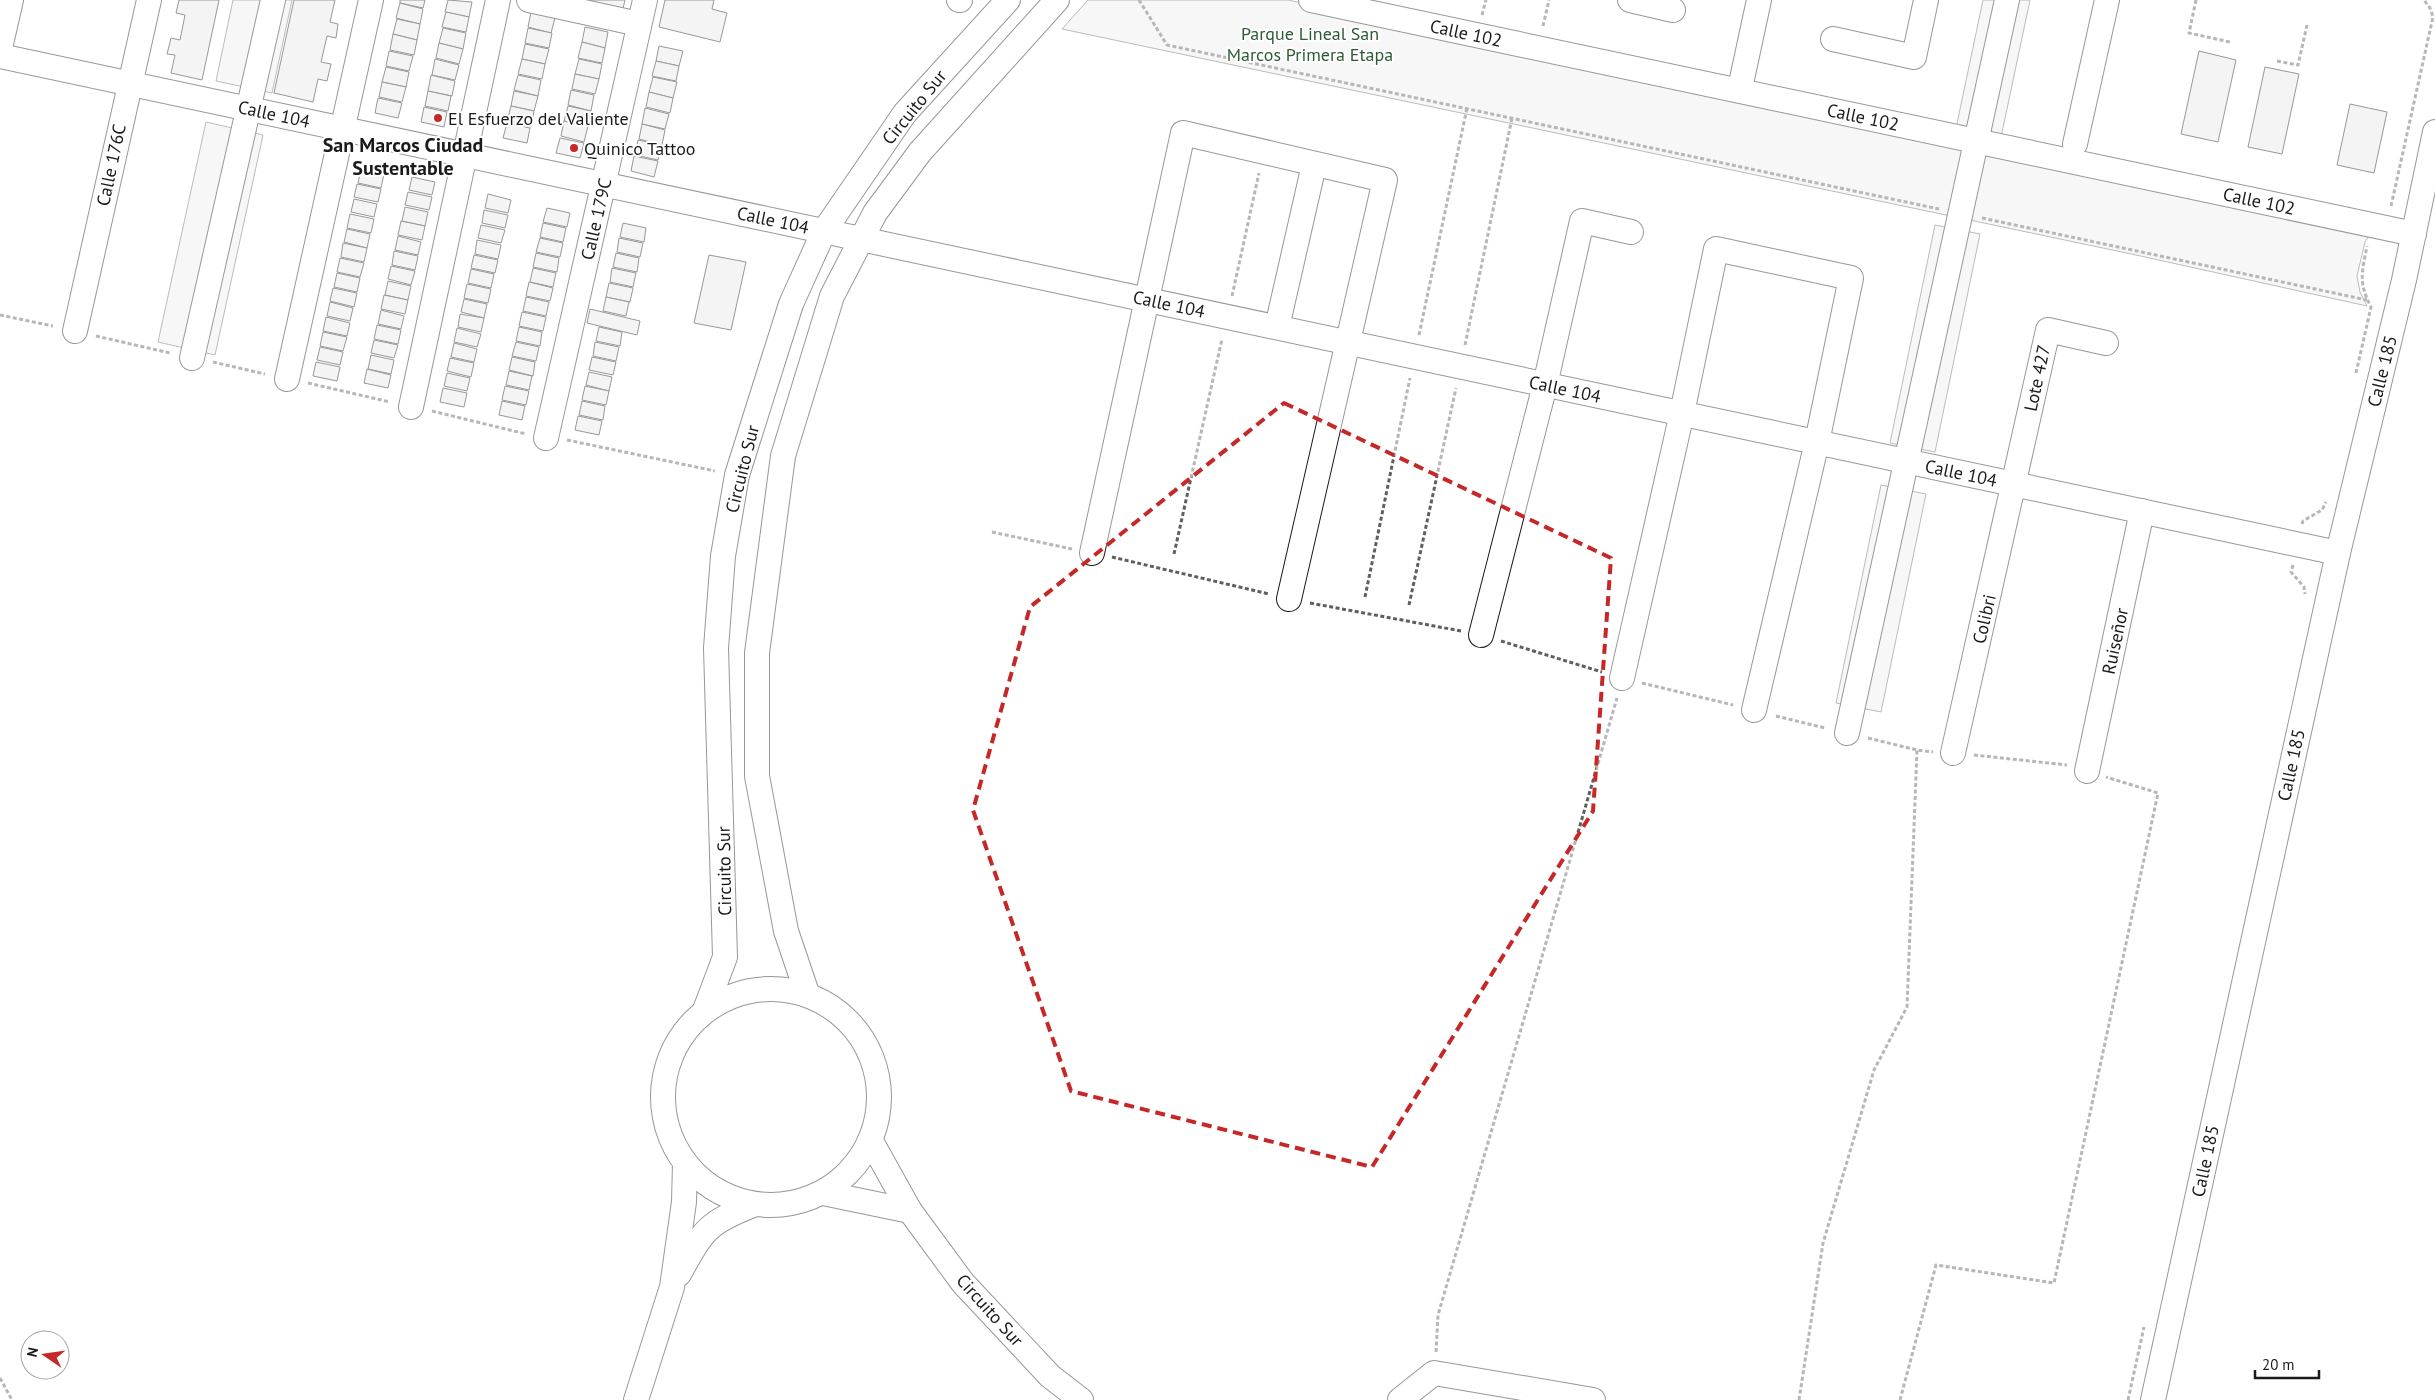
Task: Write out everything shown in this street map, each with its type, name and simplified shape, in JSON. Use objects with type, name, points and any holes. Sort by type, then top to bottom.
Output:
[{"type":"street","points":[[0,48],[11,0]]},
{"type":"street","name":"Calle 176C","points":[[75,331],[128,84],[149,0]]},
{"type":"street","points":[[192,358],[273,0]]},
{"type":"street","points":[[287,379],[372,0]]},
{"type":"street","points":[[411,407],[498,0]]},
{"type":"street","points":[[529,0],[639,24]]},
{"type":"street","name":"Calle 179C","points":[[546,438],[645,0]]},
{"type":"street","name":"Circuito Sur","points":[[705,1010],[725,957],[716,648],[723,556],[737,475],[791,304],[824,231],[905,112],[1008,0]]},
{"type":"street","name":"Circuito Sur","points":[[807,993],[786,931],[757,776],[757,653],[783,456],[832,296],[875,213],[920,152],[1057,0]]},
{"type":"street","name":"Calle 102","points":[[1311,0],[2414,234]]},
{"type":"street","points":[[1630,0],[1673,10]]},
{"type":"street","points":[[1742,79],[1759,0]]},
{"type":"street","points":[[1833,39],[1914,57],[1926,0]]},
{"type":"street","points":[[1847,733],[1977,141],[2006,0]]},
{"type":"street","points":[[2075,144],[2107,0]]},
{"type":"street","name":"Calle 104","points":[[0,56],[2338,553]]},
{"type":"street","points":[[1092,553],[1183,132],[1263,153],[1385,180],[1289,599]]},
{"type":"street","name":"Calle 185","points":[[2152,1400],[2338,553],[2414,234],[2435,132]]},
{"type":"street","points":[[1277,327],[1314,165]]},
{"type":"street","points":[[1481,635],[1545,385],[1582,221],[1631,232]]},
{"type":"street","points":[[1622,678],[1682,414],[1716,249],[1851,278],[1817,442],[1754,710]]},
{"type":"street","name":"Lote 427","points":[[2014,484],[2048,330],[2106,342]]},
{"type":"street","name":"Colibri","points":[[1953,754],[2014,484]]},
{"type":"street","name":"Ruiseñor","points":[[2088,771],[2142,511]]},
{"type":"street","points":[[672,1287],[702,1234],[725,1216],[754,1205],[789,1204],[823,1193],[851,1171],[871,1141],[880,1106],[877,1070],[863,1037],[838,1010],[807,993],[772,987],[736,993],[705,1010],[682,1035],[667,1066],[662,1099],[668,1133],[684,1163],[704,1182],[727,1196],[754,1205]]},
{"type":"street","name":"Circuito Sur","points":[[871,1141],[910,1211],[964,1283],[1050,1376],[1081,1400]]},
{"type":"street","points":[[636,1400],[672,1287],[684,1202],[684,1163]]},
{"type":"street","points":[[823,1193],[910,1211]]},
{"type":"street","points":[[1400,1400],[1434,1373],[1593,1400]]},
{"type":"path","points":[[1139,0],[1168,45],[2368,300]]},
{"type":"path","points":[[1538,48],[1549,0]]},
{"type":"path","points":[[2196,0],[2189,33],[2230,42]]},
{"type":"path","points":[[2354,383],[2371,307],[2362,291],[2362,273],[2368,244],[2389,213],[2433,17],[2430,8],[2424,0]]},
{"type":"path","points":[[2278,61],[2298,65],[2307,25]]},
{"type":"path","points":[[1174,554],[1263,153]]},
{"type":"path","points":[[0,315],[546,438],[737,475]]},
{"type":"path","points":[[2303,521],[2322,510],[2329,497]]},
{"type":"path","points":[[992,532],[1092,553],[1289,599],[1481,635],[1622,678],[1917,750],[2067,764],[2158,793],[2054,1283],[1936,1265],[1900,1400]]},
{"type":"path","points":[[1434,1373],[1438,1315],[1622,678]]},
{"type":"path","points":[[1799,1400],[1823,1243],[1874,1070],[1907,1007],[1917,750]]},
{"type":"path","points":[[0,1378],[12,1400]]},
{"type":"highlighted area","points":[[1284,403],[1611,558],[1593,811],[1372,1167],[1071,1091],[973,810],[1030,607]]},
{"type":"shaded area","points":[[233,0],[292,0],[272,93],[216,81]]},
{"type":"shaded area","name":"Parque Lineal San Marcos Primera Etapa","points":[[1088,0],[1288,0],[2372,231],[2365,242],[2357,276],[2360,292],[2367,306],[2136,255],[1062,29]]},
{"type":"shaded area","points":[[1983,0],[2030,0],[2000,142],[1955,133]]},
{"type":"shaded area","points":[[206,122],[263,135],[215,355],[158,342]]},
{"type":"shaded area","points":[[1935,225],[1980,234],[1935,452],[1890,443]]},
{"type":"shaded area","points":[[1881,485],[1926,494],[1881,712],[1836,703]]},
{"type":"building","points":[[179,0],[219,0],[202,80],[171,73],[175,55],[167,54],[171,38],[180,40],[185,15],[176,13]]},
{"type":"building","points":[[294,0],[335,0],[330,22],[338,24],[336,38],[327,36],[321,62],[331,64],[327,81],[318,79],[313,102],[274,93]]},
{"type":"building","points":[[400,0],[425,0],[423,8],[400,3]]},
{"type":"building","points":[[448,0],[472,2],[469,17],[445,12]]},
{"type":"building","points":[[563,0],[625,0],[622,13]]},
{"type":"building","points":[[665,0],[714,0],[712,9],[727,13],[720,42],[659,27]]},
{"type":"building","points":[[400,3],[423,9],[420,24],[396,18]]},
{"type":"building","points":[[446,12],[469,17],[466,32],[442,27]]},
{"type":"building","points":[[531,12],[555,18],[551,33],[528,27]]},
{"type":"building","points":[[397,19],[420,24],[417,40],[393,34]]},
{"type":"building","points":[[585,27],[608,32],[605,48],[582,42]]},
{"type":"building","points":[[443,28],[466,33],[463,49],[439,43]]},
{"type":"building","points":[[528,28],[552,33],[549,48],[525,43]]},
{"type":"building","points":[[393,34],[417,40],[414,55],[390,50]]},
{"type":"building","points":[[582,42],[605,48],[602,63],[578,58]]},
{"type":"building","points":[[439,43],[463,49],[459,64],[436,58]]},
{"type":"building","points":[[525,44],[549,49],[545,64],[522,59]]},
{"type":"building","points":[[659,46],[683,51],[679,66],[656,61]]},
{"type":"building","points":[[389,51],[413,56],[409,71],[386,66]]},
{"type":"building","points":[[2199,51],[2236,60],[2218,142],[2181,134]]},
{"type":"building","points":[[435,59],[459,65],[455,80],[432,75]]},
{"type":"building","points":[[522,59],[545,64],[542,79],[518,74]]},
{"type":"building","points":[[579,59],[602,64],[599,79],[575,74]]},
{"type":"building","points":[[656,61],[679,66],[676,81],[652,76]]},
{"type":"building","points":[[386,67],[409,72],[406,87],[382,82]]},
{"type":"building","points":[[2265,67],[2299,74],[2282,154],[2248,147]]},
{"type":"building","points":[[575,74],[599,79],[595,94],[572,89]]},
{"type":"building","points":[[431,75],[455,81],[452,96],[428,91]]},
{"type":"building","points":[[518,75],[541,80],[538,96],[514,90]]},
{"type":"building","points":[[653,77],[677,82],[673,98],[649,92]]},
{"type":"building","points":[[382,82],[406,87],[402,102],[379,97]]},
{"type":"building","points":[[571,90],[594,95],[591,111],[568,105]]},
{"type":"building","points":[[428,91],[451,96],[448,111],[425,106]]},
{"type":"building","points":[[514,91],[538,96],[534,111],[511,106]]},
{"type":"building","points":[[649,92],[673,98],[670,113],[646,107]]},
{"type":"building","points":[[378,98],[402,103],[398,118],[375,113]]},
{"type":"building","points":[[2350,104],[2387,112],[2374,173],[2337,165]]},
{"type":"building","points":[[511,106],[534,111],[531,127],[507,121]]},
{"type":"building","points":[[568,106],[591,111],[588,126],[564,121]]},
{"type":"building","points":[[424,107],[447,112],[444,127],[421,122]]},
{"type":"building","points":[[645,108],[669,114],[665,129],[642,124]]},
{"type":"building","points":[[564,121],[588,126],[584,142],[561,136]]},
{"type":"building","points":[[507,123],[530,128],[527,143],[503,138]]},
{"type":"building","points":[[642,124],[665,130],[662,145],[639,139]]},
{"type":"building","points":[[560,138],[584,143],[580,158],[556,153]]},
{"type":"building","points":[[638,140],[662,145],[658,160],[635,155]]},
{"type":"building","points":[[634,156],[658,161],[654,177],[631,171]]},
{"type":"building","points":[[361,169],[384,174],[381,188],[358,183]]},
{"type":"building","points":[[412,177],[435,182],[432,195],[409,190]]},
{"type":"building","points":[[357,184],[381,189],[378,202],[354,197]]},
{"type":"building","points":[[408,192],[432,197],[429,210],[405,205]]},
{"type":"building","points":[[488,194],[511,200],[508,213],[485,208]]},
{"type":"building","points":[[354,199],[377,204],[374,217],[351,212]]},
{"type":"building","points":[[405,207],[428,212],[425,226],[402,221]]},
{"type":"building","points":[[547,208],[570,213],[567,227],[543,222]]},
{"type":"building","points":[[484,210],[508,215],[505,228],[482,223]]},
{"type":"building","points":[[350,214],[374,219],[371,233],[347,228]]},
{"type":"building","points":[[401,221],[425,226],[422,240],[398,235]]},
{"type":"building","points":[[543,223],[566,228],[563,242],[540,237]]},
{"type":"building","points":[[623,223],[646,228],[644,242],[620,237]]},
{"type":"building","points":[[481,225],[505,230],[501,243],[478,238]]},
{"type":"building","points":[[347,229],[370,234],[367,248],[344,242]]},
{"type":"building","points":[[398,236],[421,242],[418,255],[395,250]]},
{"type":"building","points":[[540,238],[563,243],[560,257],[536,252]]},
{"type":"building","points":[[619,238],[643,243],[640,257],[617,252]]},
{"type":"building","points":[[477,240],[501,245],[498,259],[475,254]]},
{"type":"building","points":[[343,243],[367,248],[364,262],[341,257]]},
{"type":"building","points":[[394,251],[418,256],[415,270],[392,265]]},
{"type":"building","points":[[536,253],[559,258],[557,272],[533,267]]},
{"type":"building","points":[[616,253],[639,258],[637,272],[613,267]]},
{"type":"building","points":[[474,255],[498,260],[495,273],[471,268]]},
{"type":"building","points":[[709,255],[746,262],[731,330],[694,323]]},
{"type":"building","points":[[340,258],[364,263],[360,277],[337,272]]},
{"type":"building","points":[[391,266],[415,271],[411,285],[388,279]]},
{"type":"building","points":[[533,268],[556,273],[553,287],[530,282]]},
{"type":"building","points":[[612,268],[636,273],[633,287],[610,282]]},
{"type":"building","points":[[471,269],[494,274],[491,288],[468,283]]},
{"type":"building","points":[[337,273],[360,278],[357,292],[334,287]]},
{"type":"building","points":[[388,281],[411,286],[408,300],[385,295]]},
{"type":"building","points":[[529,282],[553,288],[550,301],[526,296]]},
{"type":"building","points":[[609,283],[633,288],[630,302],[606,297]]},
{"type":"building","points":[[467,284],[491,289],[488,303],[464,298]]},
{"type":"building","points":[[333,288],[357,293],[354,307],[330,301]]},
{"type":"building","points":[[384,295],[408,300],[405,314],[381,309]]},
{"type":"building","points":[[526,297],[549,302],[546,316],[523,311]]},
{"type":"building","points":[[606,297],[629,302],[626,316],[603,311]]},
{"type":"building","points":[[464,299],[487,304],[484,318],[461,312]]},
{"type":"building","points":[[330,302],[353,308],[350,321],[327,316]]},
{"type":"building","points":[[590,309],[640,321],[637,335],[587,323]]},
{"type":"building","points":[[381,310],[404,316],[401,329],[378,324]]},
{"type":"building","points":[[522,312],[546,317],[543,331],[519,326]]},
{"type":"building","points":[[460,314],[484,318],[481,332],[458,327]]},
{"type":"building","points":[[326,317],[350,323],[347,336],[323,331]]},
{"type":"building","points":[[377,325],[401,330],[398,344],[374,339]]},
{"type":"building","points":[[519,327],[542,332],[540,346],[516,341]]},
{"type":"building","points":[[599,327],[622,332],[620,346],[596,341]]},
{"type":"building","points":[[457,328],[481,334],[477,347],[454,342]]},
{"type":"building","points":[[323,332],[347,337],[343,351],[320,346]]},
{"type":"building","points":[[374,340],[398,345],[394,358],[371,353]]},
{"type":"building","points":[[516,342],[539,347],[536,361],[512,356]]},
{"type":"building","points":[[595,342],[619,347],[616,361],[593,356]]},
{"type":"building","points":[[454,343],[477,349],[474,362],[451,357]]},
{"type":"building","points":[[320,347],[343,352],[340,365],[317,360]]},
{"type":"building","points":[[371,355],[394,360],[391,374],[368,369]]},
{"type":"building","points":[[512,357],[535,362],[533,376],[509,370]]},
{"type":"building","points":[[592,357],[616,362],[613,375],[589,370]]},
{"type":"building","points":[[450,358],[474,363],[471,377],[447,371]]},
{"type":"building","points":[[316,362],[340,367],[337,381],[313,376]]},
{"type":"building","points":[[367,369],[391,375],[388,388],[364,383]]},
{"type":"building","points":[[509,371],[532,376],[529,390],[506,385]]},
{"type":"building","points":[[589,372],[612,377],[609,391],[586,385]]},
{"type":"building","points":[[447,373],[470,378],[467,391],[444,386]]},
{"type":"building","points":[[505,386],[529,391],[526,405],[502,400]]},
{"type":"building","points":[[585,386],[609,391],[606,405],[582,400]]},
{"type":"building","points":[[443,388],[467,393],[464,407],[440,402]]},
{"type":"building","points":[[502,401],[525,406],[522,420],[499,415]]},
{"type":"building","points":[[582,401],[605,406],[603,420],[579,415]]},
{"type":"building","points":[[578,416],[602,421],[599,435],[575,430]]},
{"type":"place","name":"El Esfuerzo del Valiente","points":[[438,118]]},
{"type":"place","name":"Quinico Tattoo","points":[[574,148]]},
{"type":"district","name":"San Marcos Ciudad Sustentable","points":[[403,156]]}]
